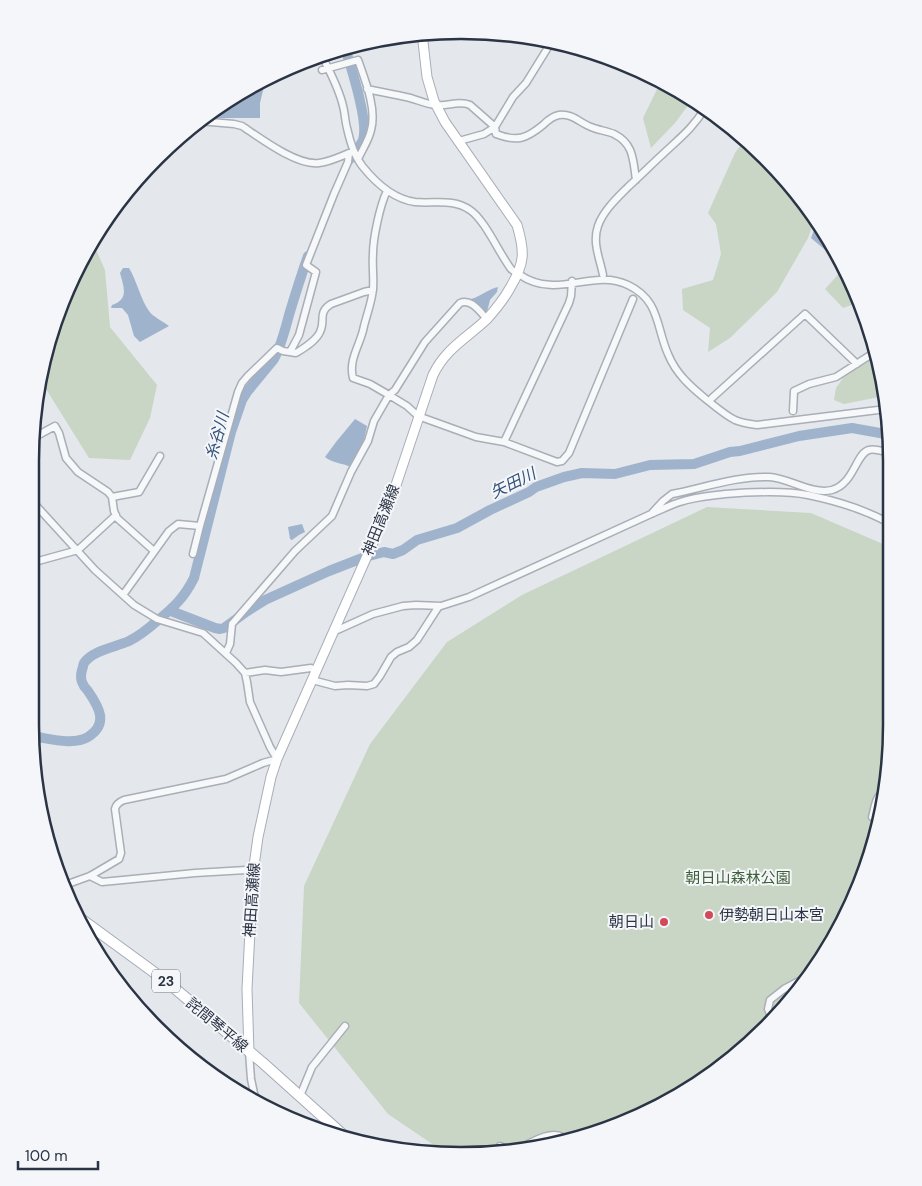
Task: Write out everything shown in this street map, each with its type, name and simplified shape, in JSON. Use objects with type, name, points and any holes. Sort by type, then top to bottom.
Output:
[{"type":"main road","name":"神田高瀬線","points":[[249,1052],[247,989],[253,873],[258,837],[271,777],[277,759],[375,538],[437,366],[451,349],[502,303],[519,274],[523,257],[517,225],[445,122],[436,105],[427,77],[423,41]]},
{"type":"main road","name":"詫間琴平線","points":[[88,924],[166,981],[336,1128]]},
{"type":"street","points":[[459,141],[484,134],[495,127],[513,97],[526,83],[548,48]]},
{"type":"street","points":[[325,69],[358,60],[373,114],[371,130],[358,160]]},
{"type":"street","points":[[284,351],[299,335],[316,272],[306,265],[351,153],[344,106],[323,62]]},
{"type":"street","points":[[367,89],[436,105],[466,103],[495,127],[496,134],[516,139],[535,132],[554,117],[560,115],[570,116],[592,128],[613,134],[624,141],[630,148],[636,180]]},
{"type":"street","points":[[604,275],[598,259],[597,247],[598,227],[603,214],[620,195],[693,126],[701,114]]},
{"type":"street","points":[[210,122],[242,126],[293,158],[308,163],[325,162],[351,153]]},
{"type":"street","points":[[351,153],[368,174],[387,191],[402,199],[415,202],[451,202],[462,205],[472,211],[511,269],[530,281],[551,286],[572,282],[614,280],[627,284],[640,293],[655,312],[668,356],[682,378],[720,410],[736,420],[746,424],[757,425],[880,410]]},
{"type":"street","points":[[387,191],[373,252],[373,290],[364,329],[351,365],[353,378],[370,384],[389,395],[407,406],[418,416],[476,438],[504,442],[557,462],[562,461],[569,453],[633,299]]},
{"type":"street","points":[[504,442],[569,303],[572,282]]},
{"type":"street","points":[[193,554],[242,383],[277,348],[296,353],[312,342],[321,329],[323,311],[326,307],[373,290]]},
{"type":"street","points":[[226,653],[230,644],[232,624],[295,551],[332,516],[351,472],[368,441],[374,421],[389,395],[396,390],[425,342],[460,303],[464,301],[471,303],[486,319]]},
{"type":"street","points":[[712,398],[805,314],[857,364]]},
{"type":"street","points":[[792,411],[794,391],[809,384],[836,377],[870,355]]},
{"type":"street","points":[[40,434],[55,426],[59,433],[66,458],[78,472],[108,492],[112,497],[117,518],[154,551]]},
{"type":"street","points":[[652,514],[663,500],[672,494],[738,480],[769,477],[784,479],[819,491],[830,490],[840,487],[848,480],[864,452],[871,449],[883,451]]},
{"type":"street","points":[[112,497],[139,492],[160,456]]},
{"type":"street","points":[[333,633],[373,614],[403,606],[439,606],[469,597],[652,514],[680,502],[700,497],[736,493],[807,495],[842,504],[883,520]]},
{"type":"street","points":[[39,509],[95,570],[134,605],[154,618],[203,633],[236,663],[245,673],[250,702],[277,759],[226,779],[119,802],[115,809],[120,857],[117,862],[90,876],[70,883]]},
{"type":"street","points":[[39,560],[78,550],[116,515]]},
{"type":"street","points":[[123,595],[169,531],[178,524],[200,526]]},
{"type":"street","points":[[312,680],[335,686],[348,684],[366,686],[374,684],[391,657],[417,640],[439,606]]},
{"type":"street","points":[[245,673],[265,670],[281,672],[311,668],[316,670]]},
{"type":"street","points":[[872,817],[875,806]]},
{"type":"street","points":[[90,876],[102,882],[195,873],[246,870],[253,873]]},
{"type":"street","points":[[770,1013],[768,1009],[770,1000],[795,983]]},
{"type":"street","points":[[300,1096],[312,1067],[344,1026]]},
{"type":"street","points":[[249,1052],[254,1093]]},
{"type":"street","points":[[535,1140],[552,1134],[559,1135]]},
{"type":"green space","points":[[658,87],[688,105],[675,123],[651,148],[643,118]]},
{"type":"green space","points":[[741,145],[760,162],[812,226],[808,238],[777,292],[730,338],[708,352],[710,328],[683,310],[682,289],[713,280],[721,254],[716,224],[708,213],[735,153]]},
{"type":"green space","points":[[96,249],[105,270],[110,327],[157,385],[150,418],[130,460],[89,458],[45,388],[61,325],[82,274]]},
{"type":"green space","points":[[839,273],[853,304],[843,308],[825,289]]},
{"type":"green space","points":[[871,359],[878,397],[844,404],[834,400],[836,388],[843,378]]},
{"type":"green space","name":"朝日山森林公園","points":[[707,507],[811,513],[883,544],[883,725],[880,780],[869,834],[861,861],[840,912],[827,936],[796,982],[760,1024],[718,1060],[696,1076],[648,1104],[597,1125],[570,1133],[516,1144],[461,1147],[435,1146],[388,1114],[299,1003],[304,886],[370,744],[447,642],[522,595]]},
{"type":"water","points":[[264,88],[260,103],[260,118],[217,118],[226,110]]},
{"type":"water","points":[[814,230],[829,253],[811,238]]},
{"type":"water","points":[[123,268],[129,268],[149,311],[169,326],[140,342],[134,336],[128,315],[122,308],[111,308],[123,296],[124,288],[120,273]]},
{"type":"water","points":[[498,287],[497,292],[490,300],[487,312],[482,312],[471,299]]},
{"type":"water","points":[[355,419],[367,426],[364,440],[351,467],[331,461],[325,457],[336,442]]},
{"type":"water","points":[[302,524],[305,532],[292,540],[290,539],[288,527]]},
{"type":"waterway","name":"糸谷川","points":[[347,54],[364,121],[362,143],[349,160]]},
{"type":"waterway","name":"糸谷川","points":[[39,737],[75,741],[82,740],[94,732],[98,727],[100,715],[96,703],[81,680],[84,663],[93,655],[129,641],[143,632],[174,607],[194,578],[231,432],[242,400],[274,359],[283,338],[308,256]]},
{"type":"waterway","name":"矢田川","points":[[171,611],[215,628],[224,628],[265,600],[329,571],[365,557],[384,552],[393,554],[403,550],[417,540],[457,528],[536,487],[564,477],[582,473],[615,474],[650,465],[694,464],[730,452],[799,436],[852,428],[882,433]]},
{"type":"place","name":"伊勢朝日山本宮","points":[[709,915]]},
{"type":"place","name":"朝日山","points":[[664,922]]}]
